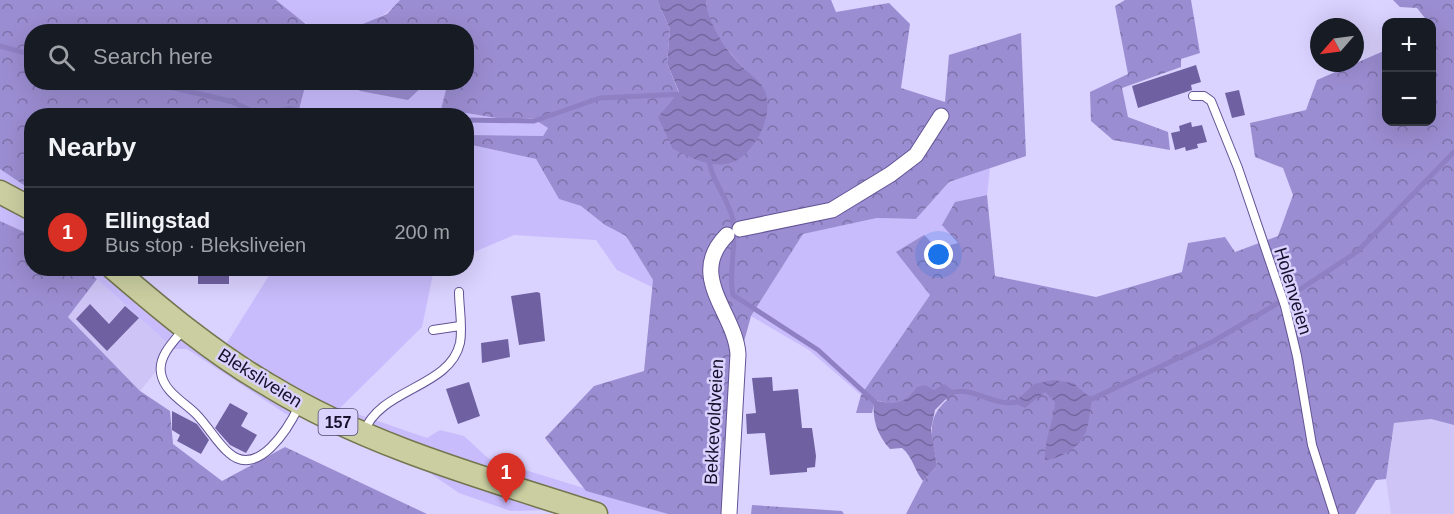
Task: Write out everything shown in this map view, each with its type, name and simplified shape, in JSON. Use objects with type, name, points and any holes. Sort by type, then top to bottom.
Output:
[{"type":"main road","points":[[0,192],[24,205]]},
{"type":"main road","name":"Bleksliveien","points":[[122,276],[184,328],[239,367],[301,404],[364,433],[456,469],[596,514]]},
{"type":"street","name":"Bekkevoldveien","points":[[729,514],[738,354],[735,334],[716,298],[710,280],[714,254],[734,232],[832,210],[891,174],[916,154],[940,116]]},
{"type":"lane","name":"Holenveien","points":[[1193,96],[1204,96],[1211,101],[1238,168],[1285,306],[1297,356],[1312,445],[1334,514]]},
{"type":"lane","points":[[364,433],[370,417],[383,404],[429,379],[444,367],[458,350],[459,292]]},
{"type":"lane","points":[[433,330],[460,326]]},
{"type":"lane","points":[[184,328],[166,350],[160,372],[166,385],[178,400],[195,412],[228,453],[248,460],[265,453],[287,427],[301,404]]},
{"type":"shaded area","points":[[276,0],[400,0],[380,17],[361,24],[307,24]]},
{"type":"shaded area","points":[[304,90],[447,90],[441,108],[300,108]]},
{"type":"shaded area","points":[[474,114],[509,120],[532,118],[548,128],[543,136],[474,135]]},
{"type":"shaded area","points":[[474,146],[536,159],[559,199],[581,206],[605,225],[626,236],[653,280],[654,288],[617,270],[596,240],[514,235],[474,252]]},
{"type":"shaded area","points":[[990,168],[987,195],[955,202],[958,243],[937,248],[930,295],[861,395],[809,350],[751,316],[803,234],[877,218],[916,219],[949,182]]},
{"type":"shaded area","points":[[0,169],[24,185],[24,232],[0,221]]},
{"type":"shaded area","points":[[94,276],[142,276],[225,346],[269,276],[433,276],[422,327],[340,408],[427,438],[440,430],[464,436],[489,459],[668,514],[559,514],[547,510],[511,511],[459,493],[427,471],[306,419],[286,414],[187,349],[174,349]]},
{"type":"shaded area","points":[[97,279],[174,349],[140,391],[68,317]]},
{"type":"shaded area","points":[[1431,419],[1454,425],[1454,514],[1391,514],[1386,479],[1394,423]]},
{"type":"green space","points":[[0,0],[276,0],[306,24],[24,24],[24,90],[304,90],[300,108],[24,108],[24,185],[0,169]]},
{"type":"green space","points":[[400,0],[657,0],[670,29],[667,63],[679,93],[676,99],[763,87],[735,59],[718,37],[708,13],[706,0],[831,0],[836,12],[889,3],[910,24],[901,88],[945,102],[949,55],[1021,33],[1026,156],[949,182],[916,219],[877,218],[803,234],[751,316],[733,382],[723,514],[668,514],[586,491],[545,438],[594,386],[644,371],[653,280],[626,236],[605,225],[581,206],[559,199],[536,159],[474,146],[474,135],[543,136],[548,128],[532,118],[509,120],[474,114],[474,108],[441,108],[446,90],[474,90],[474,24],[363,24],[387,14]]},
{"type":"green space","points":[[1125,0],[1191,0],[1200,53],[1181,59],[1181,67],[1122,88],[1128,117],[1168,132],[1170,150],[1113,140],[1091,121],[1090,92],[1128,74],[1115,6]]},
{"type":"green space","points":[[1393,0],[1454,0],[1454,425],[1431,419],[1394,423],[1386,479],[1376,480],[1355,514],[906,514],[923,481],[937,466],[932,438],[933,422],[940,407],[947,400],[934,390],[896,405],[875,400],[872,413],[856,413],[861,395],[930,295],[896,252],[924,235],[937,248],[958,243],[942,225],[955,202],[987,195],[995,276],[1096,297],[1182,272],[1188,243],[1225,237],[1235,252],[1278,236],[1293,195],[1283,168],[1255,157],[1250,123],[1306,110],[1317,80],[1335,72],[1364,72],[1364,60],[1382,52],[1382,126],[1436,126],[1436,18],[1425,18],[1417,8],[1400,7]]},
{"type":"green space","points":[[359,90],[419,90],[408,100]]},
{"type":"green space","points":[[0,221],[24,232],[24,276],[94,276],[97,279],[68,317],[140,391],[170,411],[173,444],[222,481],[285,447],[427,514],[0,514]]},
{"type":"green space","points":[[752,505],[842,511],[844,514],[751,514]]},
{"type":"water","points":[[657,0],[706,0],[713,26],[723,43],[734,58],[763,87],[767,112],[762,129],[748,151],[731,163],[712,164],[673,149],[658,117],[679,92],[667,63],[670,29]]},
{"type":"water","points":[[1053,380],[1073,383],[1092,399],[1087,428],[1083,437],[1069,451],[1057,458],[1045,460],[1055,402],[1045,392],[1025,408],[1014,403],[1034,384]]},
{"type":"water","points":[[944,384],[954,391],[935,410],[931,429],[937,466],[923,481],[906,452],[902,448],[890,449],[882,438],[875,420],[874,400],[888,403],[898,402],[908,397],[917,387],[925,385],[934,390]]},
{"type":"building","points":[[1196,65],[1201,82],[1191,85],[1192,90],[1138,108],[1132,86]]},
{"type":"building","points":[[1239,90],[1245,115],[1232,118],[1225,93]]},
{"type":"building","points":[[1191,122],[1192,127],[1202,125],[1207,142],[1197,144],[1198,148],[1186,151],[1185,147],[1175,150],[1171,133],[1180,131],[1179,126]]},
{"type":"building","points":[[198,276],[229,276],[229,284],[198,284]]},
{"type":"building","points":[[540,293],[545,341],[519,345],[511,296]]},
{"type":"building","points":[[90,304],[109,324],[125,306],[139,318],[107,351],[76,319]]},
{"type":"building","points":[[508,339],[510,357],[482,363],[481,343]]},
{"type":"building","points":[[772,377],[773,391],[798,389],[802,428],[812,428],[816,456],[815,467],[807,468],[807,472],[770,475],[765,433],[747,434],[746,414],[756,413],[752,378]]},
{"type":"building","points":[[469,382],[480,416],[458,424],[446,389]]},
{"type":"building","points":[[230,403],[248,413],[241,426],[257,435],[246,453],[230,445],[215,428]]},
{"type":"building","points":[[172,411],[197,424],[209,440],[201,454],[177,441],[180,435],[172,430]]},
{"type":"waterway","points":[[0,46],[24,53]]},
{"type":"waterway","points":[[183,90],[230,101],[246,108]]},
{"type":"waterway","points":[[474,120],[534,121],[600,98],[685,94]]},
{"type":"waterway","points":[[1293,294],[1357,252],[1454,152]]},
{"type":"waterway","points":[[709,159],[713,175],[733,220],[731,276],[733,295],[818,350],[877,404]]},
{"type":"waterway","points":[[1087,398],[1092,399],[1212,342],[1278,303]]},
{"type":"waterway","points":[[948,394],[966,392],[1002,402],[1020,401]]},
{"type":"place","name":"Ellingstad","points":[[506,503]]}]
